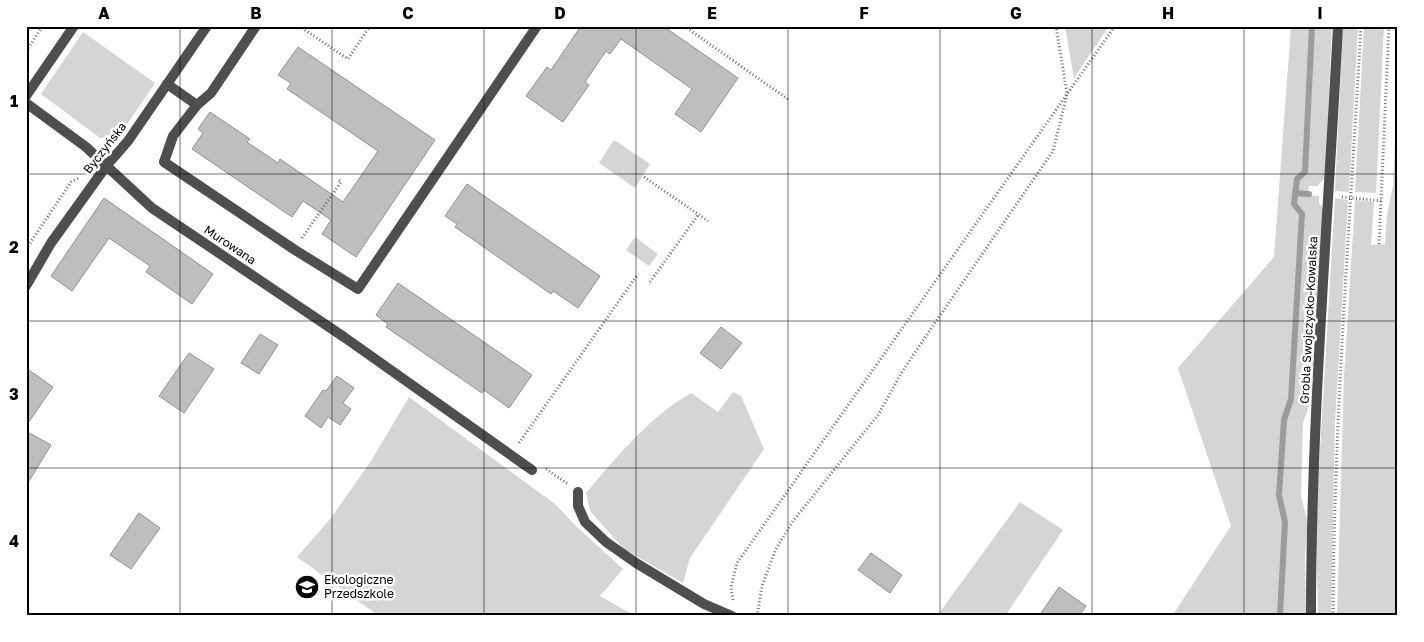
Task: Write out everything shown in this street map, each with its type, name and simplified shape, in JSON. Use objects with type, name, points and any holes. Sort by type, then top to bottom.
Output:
[{"type":"street","points":[[26,96],[74,26]]},
{"type":"street","name":"Byczyńska","points":[[26,286],[50,243],[128,141],[207,26]]},
{"type":"street","points":[[256,26],[211,93],[197,105],[173,136],[164,162],[295,250],[358,289],[537,26]]},
{"type":"street","name":"Grobla Swojczycko-Kowalska","points":[[1311,616],[1315,455],[1338,26]]},
{"type":"street","points":[[167,84],[197,105]]},
{"type":"street","name":"Murowana","points":[[26,103],[107,166],[152,208],[344,337],[532,470]]},
{"type":"street","points":[[578,492],[578,506],[585,522],[606,542],[636,563],[704,604],[733,611]]},
{"type":"path","points":[[26,51],[43,26]]},
{"type":"path","points":[[299,26],[348,59],[370,26]]},
{"type":"path","points":[[684,26],[789,100]]},
{"type":"path","points":[[757,616],[762,586],[776,549],[792,521],[878,415],[928,332],[1053,151],[1066,94],[1056,26]]},
{"type":"path","points":[[733,611],[731,587],[737,563],[1115,26]]},
{"type":"path","points":[[1334,616],[1334,526],[1339,404],[1361,26]]},
{"type":"path","points":[[1379,244],[1389,26]]},
{"type":"path","points":[[26,248],[71,182],[82,177]]},
{"type":"path","points":[[644,177],[708,222]]},
{"type":"path","points":[[295,250],[342,182],[339,180]]},
{"type":"path","points":[[1352,198],[1382,201]]},
{"type":"path","points":[[650,282],[698,214]]},
{"type":"path","points":[[517,446],[638,274]]},
{"type":"path","points":[[532,470],[546,469],[578,492]]},
{"type":"shaded area","points":[[1065,26],[1109,26],[1074,78]]},
{"type":"shaded area","points":[[1291,26],[1332,26],[1325,178],[1318,186],[1309,186],[1308,195],[1319,196],[1319,203],[1324,210],[1311,401],[1303,423],[1301,496],[1308,523],[1305,554],[1306,616],[1172,616],[1231,526],[1178,368],[1274,257]]},
{"type":"shaded area","points":[[1343,26],[1358,26],[1349,192],[1335,191]]},
{"type":"shaded area","points":[[1364,26],[1384,26],[1376,193],[1355,192]]},
{"type":"shaded area","points":[[83,32],[155,83],[120,135],[100,138],[41,94]]},
{"type":"shaded area","points":[[1398,70],[1398,616],[1337,616],[1344,376],[1355,200],[1374,202],[1371,245],[1385,244],[1387,215],[1393,186]]},
{"type":"shaded area","points":[[614,140],[650,164],[635,188],[599,163]]},
{"type":"shaded area","points":[[1335,198],[1348,200],[1335,423],[1331,616],[1318,616],[1316,517]]},
{"type":"shaded area","points":[[635,237],[658,254],[649,266],[626,250]]},
{"type":"shaded area","points":[[733,392],[741,396],[764,449],[690,558],[683,583],[624,549],[590,511],[586,493],[647,426],[676,403],[691,393],[718,412]]},
{"type":"shaded area","points":[[409,397],[555,504],[623,569],[600,596],[635,616],[379,616],[297,557],[331,518],[371,461]]},
{"type":"shaded area","points":[[1020,502],[1063,530],[1005,616],[937,616]]},
{"type":"building","points":[[581,26],[663,26],[738,78],[701,132],[675,114],[692,89],[621,39],[610,54],[606,51],[585,82],[589,85],[563,122],[526,96],[547,67],[551,70]]},
{"type":"building","points":[[298,47],[435,140],[356,257],[322,234],[331,220],[303,201],[292,217],[192,149],[203,133],[198,129],[210,112],[250,139],[247,142],[278,163],[280,159],[343,202],[378,151],[287,89],[291,83],[278,75]]},
{"type":"building","points":[[467,184],[600,276],[578,308],[553,291],[551,294],[455,227],[457,224],[445,216]]},
{"type":"building","points":[[104,198],[213,274],[192,304],[146,272],[150,266],[109,238],[72,291],[51,276]]},
{"type":"building","points":[[398,283],[532,375],[509,408],[484,390],[482,393],[386,327],[388,324],[376,315]]},
{"type":"building","points":[[721,327],[742,343],[721,369],[700,353]]},
{"type":"building","points":[[260,334],[278,345],[259,374],[241,363]]},
{"type":"building","points":[[189,353],[214,369],[184,413],[159,396]]},
{"type":"building","points":[[26,368],[53,387],[26,426]]},
{"type":"building","points":[[337,376],[354,388],[343,403],[351,409],[340,425],[328,417],[321,428],[305,416],[323,390],[326,391]]},
{"type":"building","points":[[26,431],[51,445],[26,486]]},
{"type":"building","points":[[139,513],[160,528],[131,569],[110,555]]},
{"type":"building","points":[[871,553],[902,575],[890,593],[858,570]]},
{"type":"building","points":[[1059,587],[1086,606],[1079,616],[1039,616]]},
{"type":"waterway","points":[[1280,616],[1285,522],[1279,495],[1284,420],[1291,399],[1302,214],[1294,204],[1297,179],[1305,172],[1312,26]]},
{"type":"waterway","points":[[1295,193],[1309,194]]},
{"type":"place","name":"Ekologiczne Przedszkole","points":[[307,587]]}]
